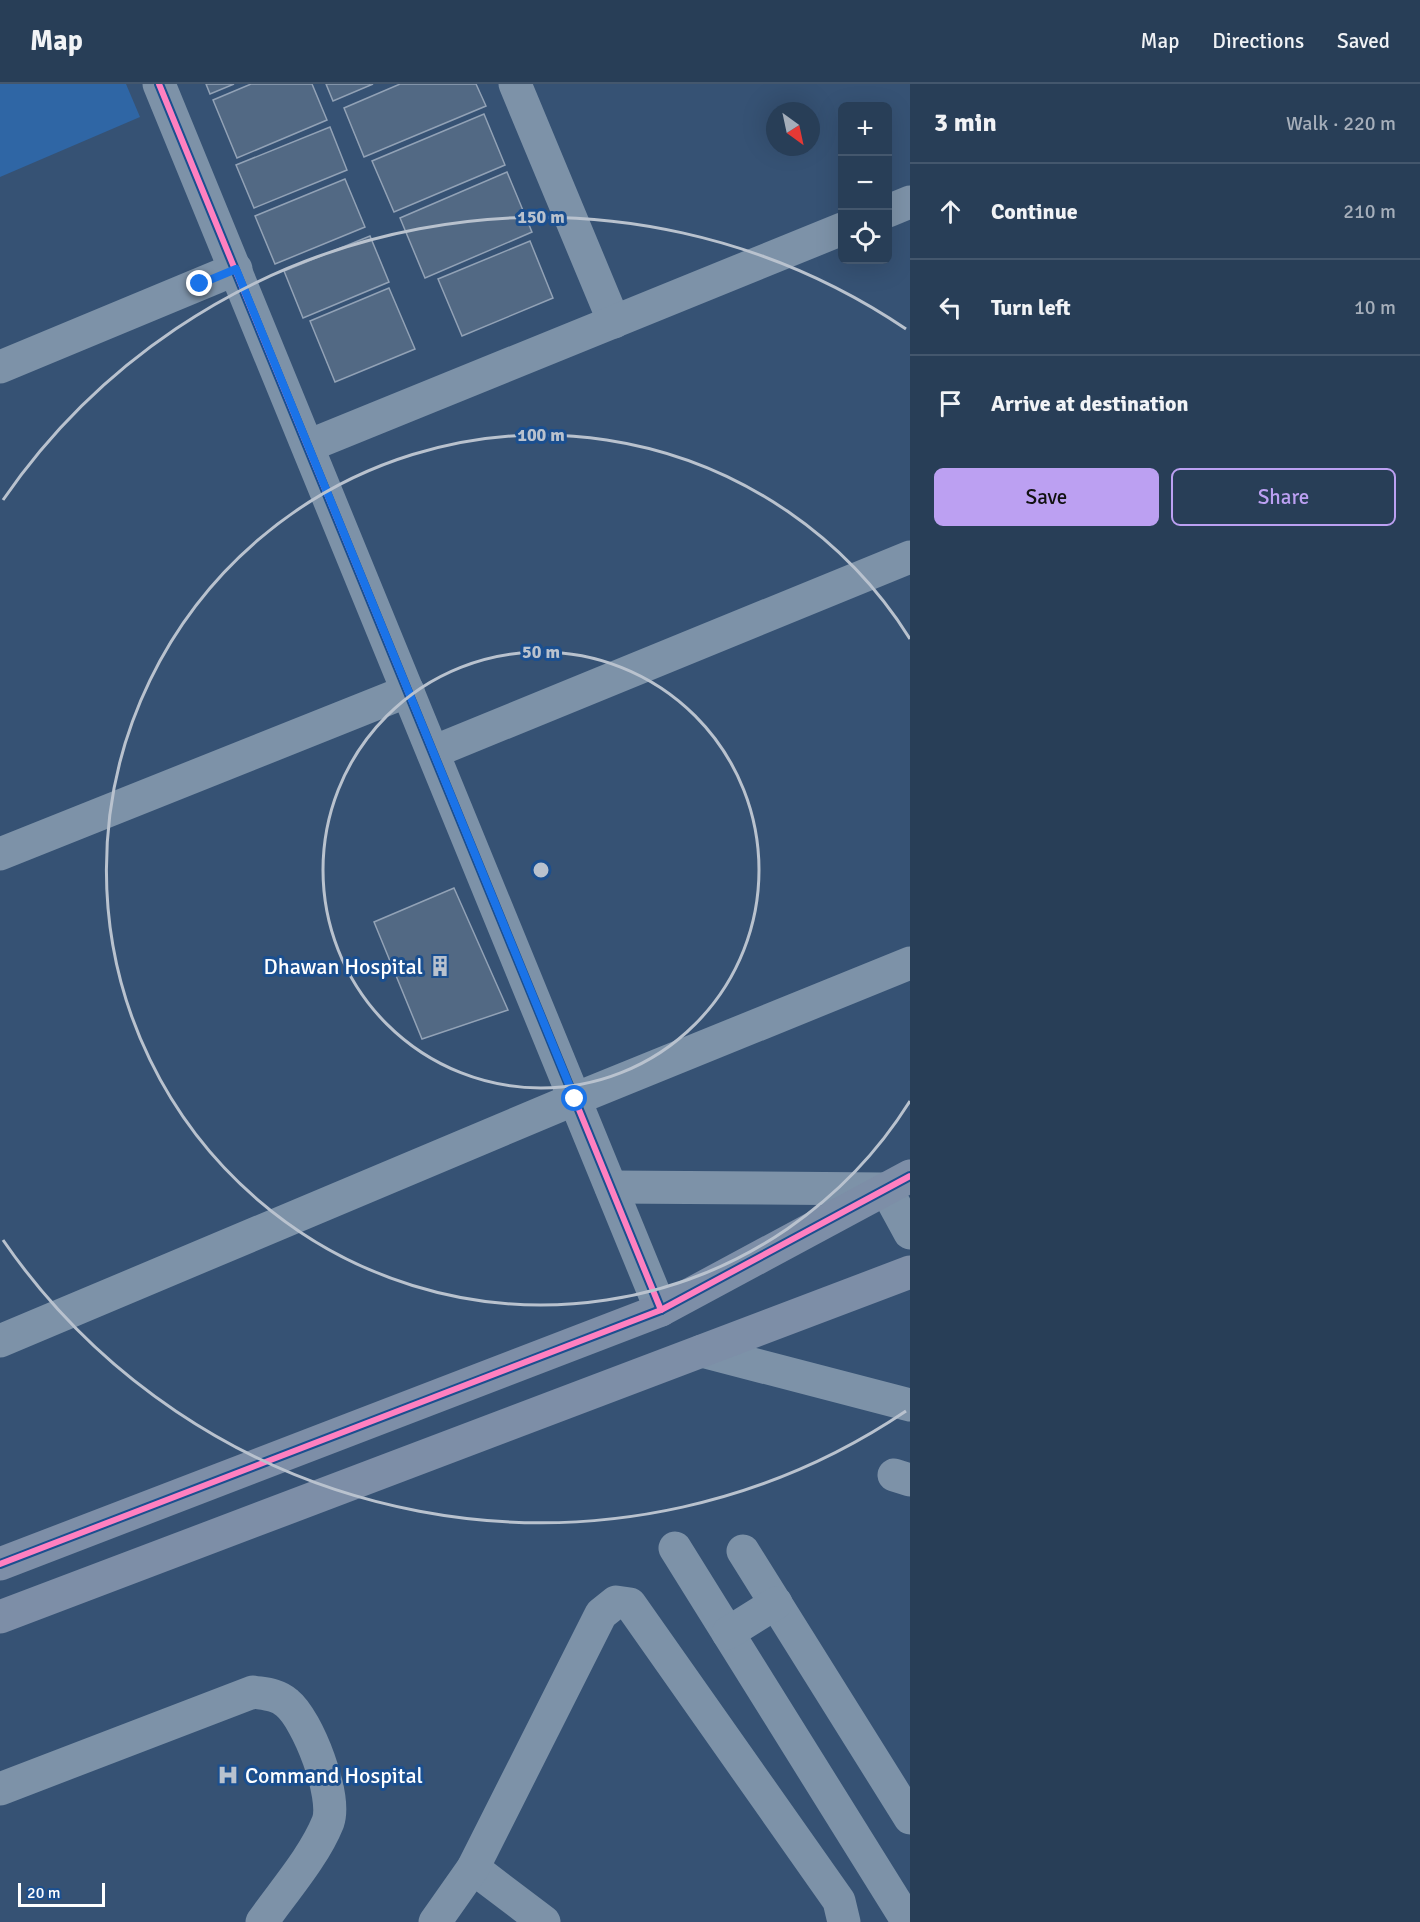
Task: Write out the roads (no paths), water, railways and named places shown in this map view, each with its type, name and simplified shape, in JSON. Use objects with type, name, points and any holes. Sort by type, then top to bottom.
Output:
[{"type":"main road","points":[[0,1564],[661,1310],[898,1182]]},
{"type":"main road","points":[[0,1617],[910,1272]]},
{"type":"street","points":[[159,84],[661,1310]]},
{"type":"street","points":[[515,84],[614,322]]},
{"type":"street","points":[[890,210],[910,202]]},
{"type":"street","points":[[308,446],[838,231]]},
{"type":"street","points":[[0,367],[236,269]]},
{"type":"street","points":[[433,752],[910,557]]},
{"type":"street","points":[[0,854],[408,691]]},
{"type":"street","points":[[0,1341],[575,1099],[910,963]]},
{"type":"street","points":[[611,1187],[898,1182],[910,1233]]},
{"type":"street","points":[[702,1351],[910,1405]]},
{"type":"street","points":[[675,1548],[908,1922]]},
{"type":"street","points":[[743,1551],[910,1818]]},
{"type":"street","points":[[435,1922],[473,1868],[601,1614],[616,1602],[630,1604],[839,1901],[844,1922]]},
{"type":"street","points":[[728,1633],[776,1603]]},
{"type":"street","points":[[0,1789],[253,1692],[273,1695],[288,1703],[305,1726],[329,1792],[328,1820],[313,1850],[262,1922]]},
{"type":"street","points":[[473,1868],[544,1922]]},
{"type":"place","name":"Dhawan Hospital","points":[[440,966]]},
{"type":"place","name":"Command Hospital","points":[[228,1775]]}]
